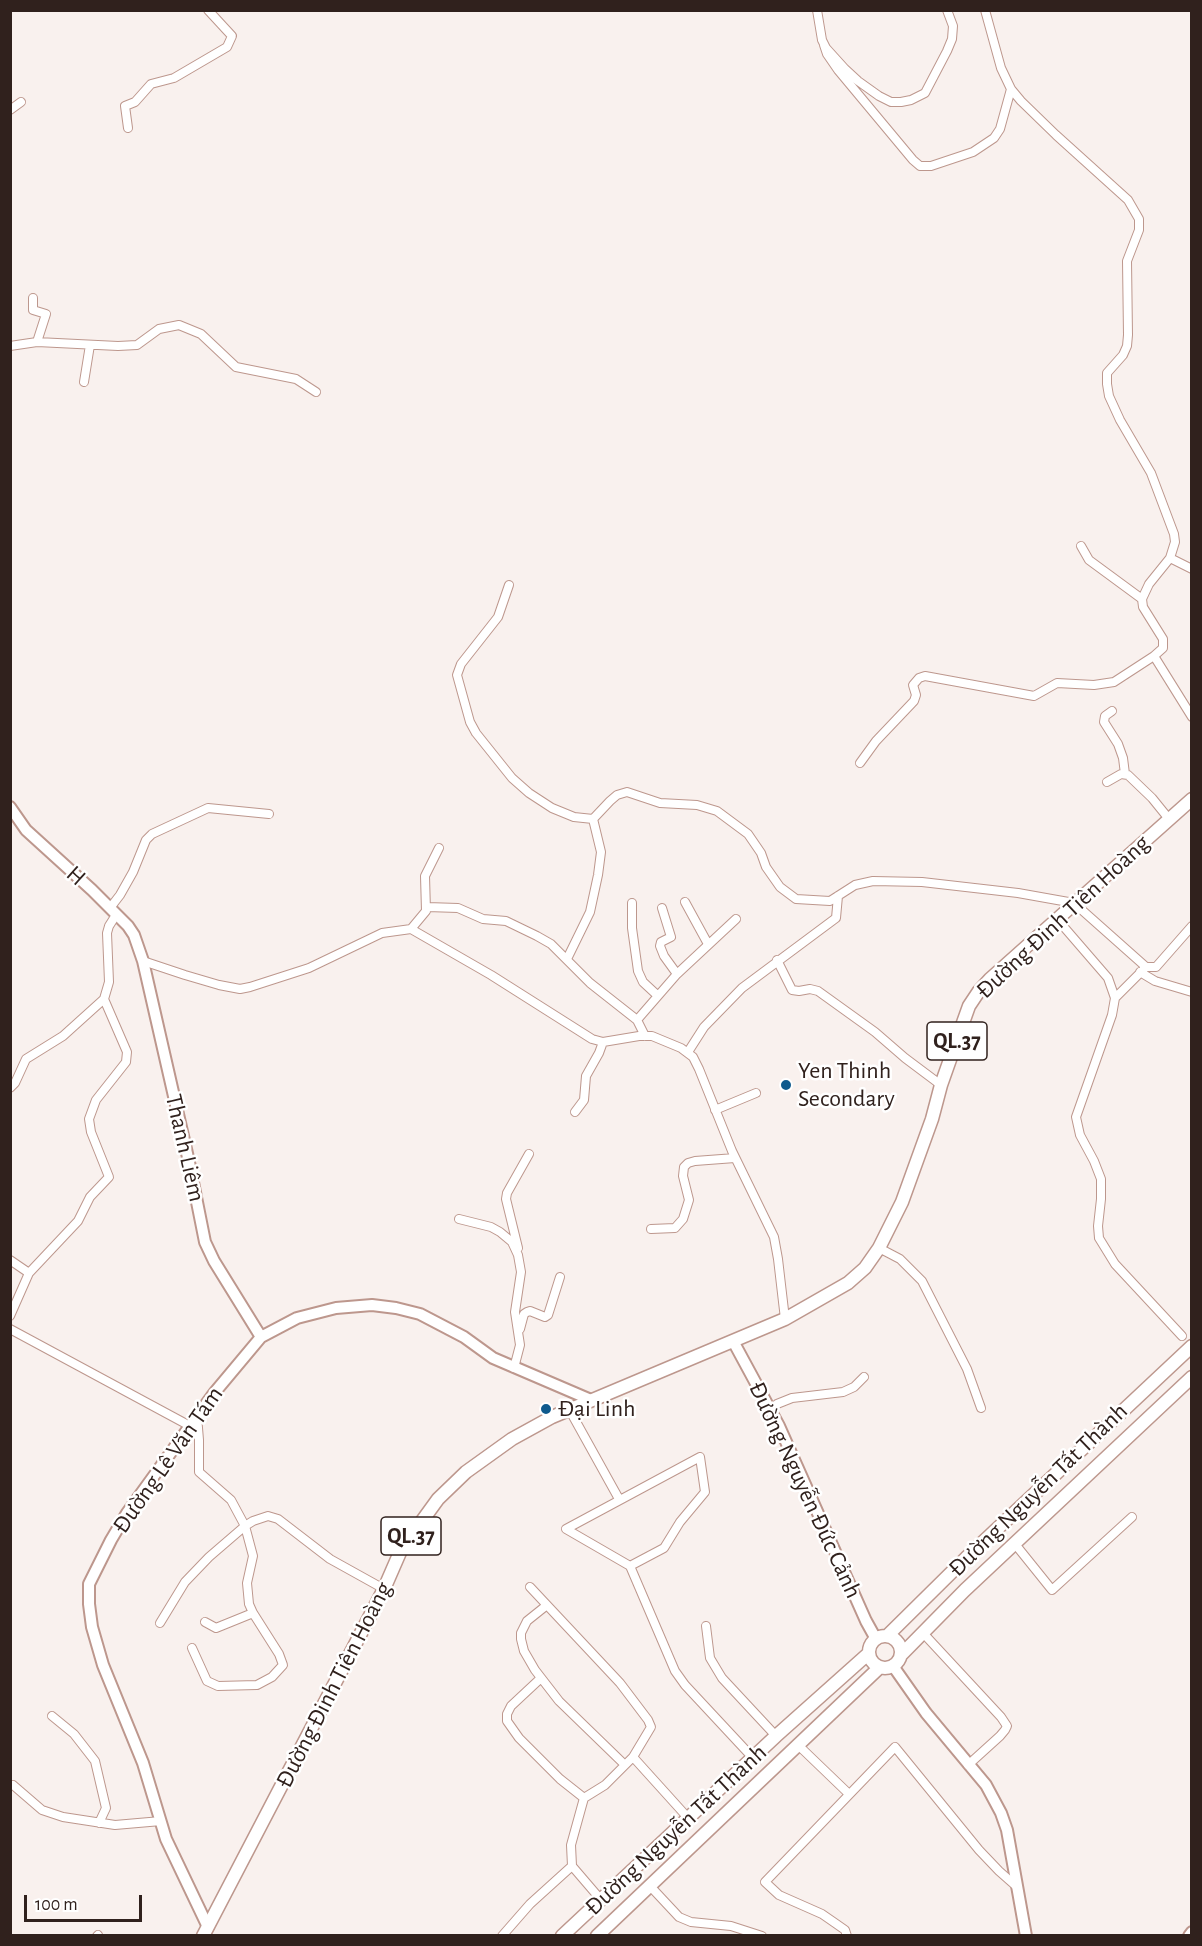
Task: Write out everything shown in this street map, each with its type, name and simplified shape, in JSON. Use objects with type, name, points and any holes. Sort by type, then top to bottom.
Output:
[{"type":"main road","name":"Đường Đinh Tiên Hoàng","points":[[206,1931],[384,1589],[401,1550],[449,1487],[512,1439],[569,1409],[785,1319],[848,1282],[865,1268],[879,1248],[902,1202],[969,1006],[979,991],[1191,799]]},
{"type":"main road","name":"Đường Nguyễn Tất Thành","points":[[882,1638],[1191,1346]]},
{"type":"main road","name":"Đường Nguyễn Tất Thành","points":[[901,1655],[1014,1544],[1191,1377]]},
{"type":"main road","points":[[1118,1414],[1135,1430]]},
{"type":"main road","points":[[882,1638],[898,1643],[901,1655],[893,1666],[885,1668],[880,1667],[871,1659],[870,1653],[871,1646],[882,1638]]},
{"type":"main road","name":"Đường Nguyễn Tất Thành","points":[[562,1935],[776,1736],[870,1653]]},
{"type":"main road","name":"Đường Nguyễn Tất Thành","points":[[597,1935],[880,1667]]},
{"type":"main road","points":[[635,1869],[650,1886]]},
{"type":"street","points":[[128,128],[125,106],[135,102],[151,84],[174,78],[226,47],[232,36],[208,10]]},
{"type":"street","points":[[818,10],[819,30],[827,54],[837,70],[920,166],[931,166],[973,152],[994,138],[1000,129],[1011,89]]},
{"type":"street","points":[[824,45],[858,81],[879,96],[891,102],[911,100],[925,93],[952,39],[953,26],[947,10]]},
{"type":"street","points":[[860,763],[876,741],[914,701],[916,695],[913,685],[919,678],[925,676],[1034,696],[1057,683],[1107,684],[1114,682],[1154,656],[1162,648],[1163,639],[1146,613],[1142,599],[1149,584],[1170,558],[1175,542],[1174,534],[1151,473],[1119,420],[1109,396],[1107,384],[1107,373],[1123,355],[1127,346],[1127,261],[1139,230],[1137,214],[1128,200],[1056,135],[1011,89],[1001,68],[985,10]]},
{"type":"street","points":[[10,110],[21,102]]},
{"type":"street","points":[[33,298],[33,310],[46,314],[37,342]]},
{"type":"street","points":[[10,346],[37,342],[136,345],[159,329],[179,325],[201,334],[236,368],[296,378],[316,392]]},
{"type":"street","points":[[84,382],[90,345]]},
{"type":"street","points":[[1081,546],[1089,560],[1142,599]]},
{"type":"street","points":[[1170,558],[1191,569]]},
{"type":"street","points":[[509,585],[498,617],[457,672],[470,722],[503,768],[529,793],[563,814],[593,819]]},
{"type":"street","points":[[1154,656],[1191,717]]},
{"type":"street","points":[[1112,711],[1105,716],[1104,722],[1118,744],[1125,774],[1152,798],[1168,819]]},
{"type":"street","points":[[1107,782],[1125,774]]},
{"type":"street","points":[[593,819],[617,795],[627,792],[660,803],[704,807],[724,815],[748,834],[780,887],[796,898],[830,901],[864,882],[912,882],[1018,893],[1074,903],[1155,981],[1191,992]]},
{"type":"street","name":"H","points":[[10,807],[26,830],[128,926],[139,947]]},
{"type":"street","points":[[10,1088],[15,1083],[26,1059],[63,1036],[104,999],[109,982],[107,933],[113,911],[146,840],[152,834],[208,808],[269,814]]},
{"type":"street","points":[[567,959],[590,912],[598,875],[601,852],[593,819]]},
{"type":"street","points":[[411,929],[427,907],[425,876],[439,848]]},
{"type":"street","points":[[688,1052],[704,1027],[742,988],[836,918],[838,896]]},
{"type":"street","points":[[685,902],[708,944]]},
{"type":"street","points":[[632,903],[632,928],[638,972],[643,982],[657,995]]},
{"type":"street","points":[[427,907],[458,908],[483,919],[506,921],[551,944],[590,983],[637,1020],[645,1036]]},
{"type":"street","points":[[662,908],[671,938],[661,942],[660,946],[664,957],[676,974]]},
{"type":"street","points":[[1057,919],[1108,978],[1115,998],[1112,1015],[1076,1116],[1077,1128],[1101,1179],[1098,1226],[1100,1242],[1134,1286],[1182,1336]]},
{"type":"street","points":[[637,1020],[676,974],[736,920]]},
{"type":"street","points":[[1115,998],[1143,970],[1156,968],[1191,926]]},
{"type":"street","points":[[143,961],[219,985],[250,987],[309,968],[382,933],[411,929],[592,1039],[603,1042],[645,1036],[659,1038],[688,1052],[699,1069],[735,1158],[774,1237],[785,1319]]},
{"type":"street","name":"Thanh Liêm","points":[[139,947],[189,1162],[205,1242],[214,1261],[261,1337]]},
{"type":"street","points":[[777,960],[792,990],[818,991],[875,1032],[941,1085]]},
{"type":"street","points":[[10,1316],[29,1273],[78,1221],[90,1197],[109,1177],[91,1132],[89,1119],[96,1100],[126,1062],[127,1052],[104,999]]},
{"type":"street","points":[[576,1112],[584,1100],[586,1076],[603,1042]]},
{"type":"street","points":[[715,1110],[756,1093]]},
{"type":"street","points":[[518,1255],[519,1250],[506,1199],[507,1193],[529,1154]]},
{"type":"street","points":[[651,1229],[675,1228],[683,1219],[689,1200],[683,1176],[684,1167],[688,1163],[735,1158]]},
{"type":"street","points":[[459,1219],[500,1232],[512,1242],[518,1255],[521,1272],[515,1312],[520,1345],[514,1368]]},
{"type":"street","points":[[879,1248],[900,1259],[922,1281],[967,1369],[981,1408]]},
{"type":"street","points":[[10,1260],[29,1273]]},
{"type":"street","points":[[519,1333],[522,1319],[527,1312],[548,1316],[560,1277]]},
{"type":"street","name":"Đường Lê Văn Tám","points":[[206,1931],[166,1839],[143,1763],[103,1665],[88,1604],[89,1584],[127,1513],[197,1416],[261,1337],[297,1318],[336,1308],[372,1305],[420,1314],[464,1337],[493,1358],[591,1400]]},
{"type":"street","points":[[10,1329],[190,1426]]},
{"type":"street","name":"Đường Nguyễn Đức Cảnh","points":[[733,1341],[771,1409],[866,1621],[882,1638]]},
{"type":"street","points":[[771,1409],[792,1398],[843,1392],[854,1387],[864,1377]]},
{"type":"street","points":[[569,1409],[619,1499]]},
{"type":"street","points":[[192,1648],[209,1683],[218,1686],[264,1683],[283,1665],[279,1654],[253,1613],[247,1592],[253,1556],[245,1526],[231,1500],[199,1472],[197,1416]]},
{"type":"street","points":[[630,1566],[664,1548],[680,1522],[705,1492],[700,1457],[566,1529],[630,1566],[675,1671],[685,1685],[753,1758]]},
{"type":"street","points":[[160,1623],[185,1582],[194,1572],[245,1526],[268,1516],[275,1517],[330,1559],[384,1589]]},
{"type":"street","points":[[1014,1544],[1052,1590],[1132,1517]]},
{"type":"street","points":[[530,1587],[620,1683],[651,1727],[633,1757],[605,1785],[584,1798],[571,1845],[572,1866],[602,1900]]},
{"type":"street","points":[[547,1605],[527,1621],[521,1633],[524,1651],[559,1701],[625,1765]]},
{"type":"street","points":[[205,1622],[216,1628],[253,1613]]},
{"type":"street","points":[[706,1626],[710,1658],[722,1678],[776,1736]]},
{"type":"street","points":[[923,1633],[1007,1726],[1000,1736],[968,1765]]},
{"type":"street","points":[[893,1666],[927,1713],[986,1785],[1005,1821],[1026,1935]]},
{"type":"street","points":[[541,1678],[511,1706],[507,1714],[507,1721],[519,1738],[560,1779],[584,1798]]},
{"type":"street","points":[[52,1716],[74,1734],[95,1761],[106,1808],[99,1823]]},
{"type":"street","points":[[797,1744],[849,1794]]},
{"type":"street","points":[[847,1935],[845,1930],[836,1923],[822,1914],[778,1895],[765,1882],[895,1747],[979,1850],[1016,1886]]},
{"type":"street","points":[[633,1757],[689,1819]]},
{"type":"street","points":[[13,1785],[42,1810],[63,1817],[115,1826],[161,1821]]},
{"type":"street","points":[[502,1935],[530,1904],[572,1866]]},
{"type":"street","points":[[650,1886],[679,1917],[691,1922],[731,1926],[762,1935]]},
{"type":"place","name":"Yen Thinh Secondary","points":[[786,1085]]},
{"type":"place","name":"Đại Linh","points":[[546,1409]]}]
